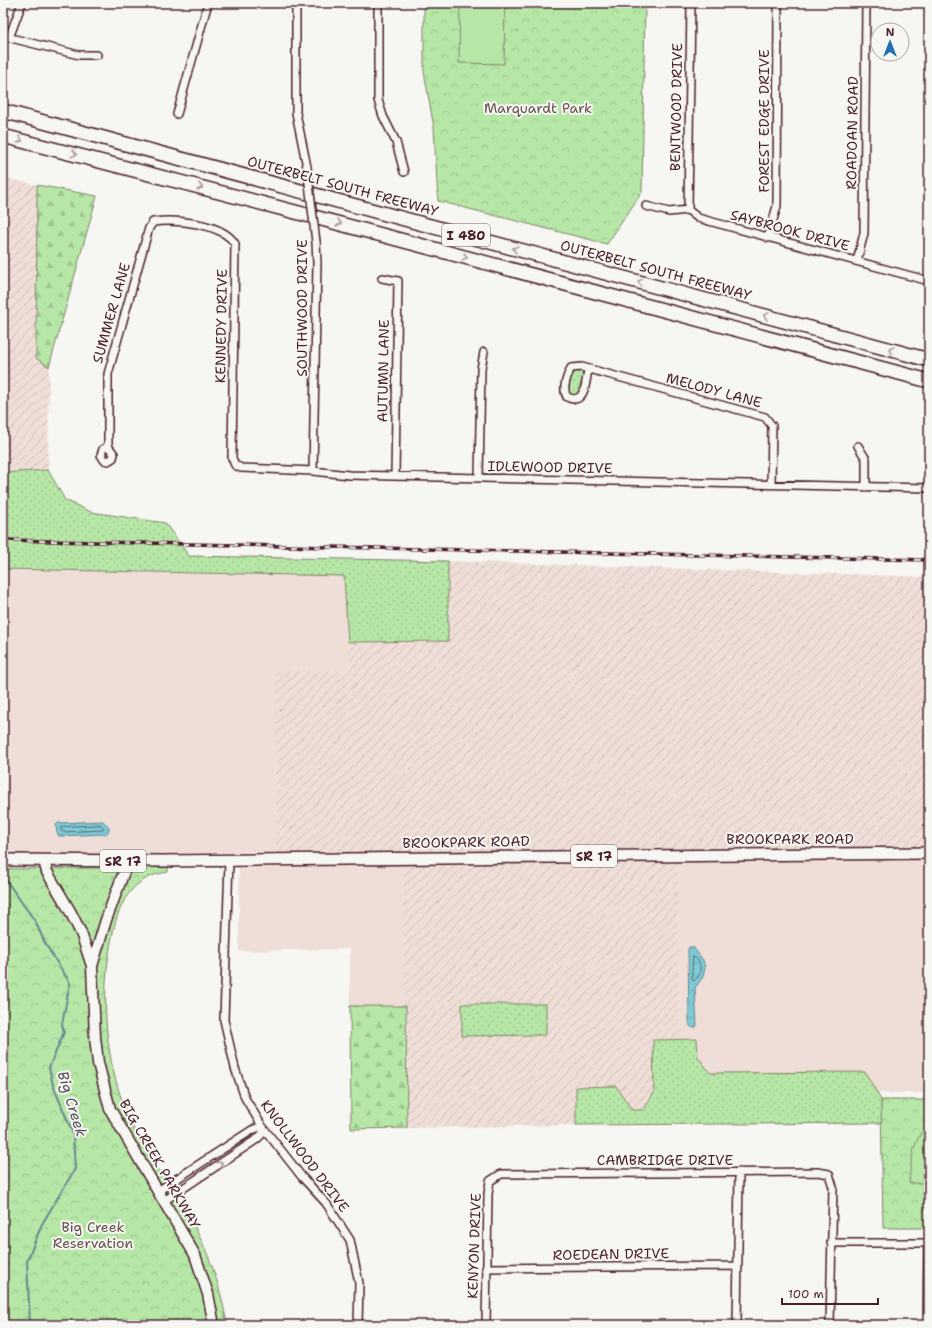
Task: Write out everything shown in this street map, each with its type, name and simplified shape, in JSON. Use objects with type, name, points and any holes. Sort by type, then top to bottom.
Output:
[{"type":"highway","name":"OUTERBELT SOUTH FREEWAY","points":[[3,111],[929,360]]},
{"type":"highway","name":"I 480","points":[[3,136],[311,216],[929,381]]},
{"type":"main road","name":"BROOKPARK ROAD","points":[[3,860],[128,861],[929,853]]},
{"type":"street","points":[[22,3],[6,37],[79,55],[97,56]]},
{"type":"street","points":[[176,114],[208,3]]},
{"type":"street","name":"SOUTHWOOD DRIVE","points":[[296,3],[296,113],[307,167],[317,263],[313,471]]},
{"type":"street","points":[[378,3],[378,100],[383,116],[396,142],[404,172]]},
{"type":"street","name":"BENTWOOD DRIVE","points":[[688,210],[691,3]]},
{"type":"street","name":"FOREST EDGE DRIVE","points":[[768,238],[777,206],[778,3]]},
{"type":"street","name":"ROADOAN ROAD","points":[[857,262],[864,234],[866,3]]},
{"type":"street","points":[[646,206],[669,212],[688,210]]},
{"type":"street","name":"SAYBROOK DRIVE","points":[[688,210],[698,218],[929,281]]},
{"type":"street","name":"SUMMER LANE","points":[[108,446],[108,374],[149,228],[153,222],[185,222]]},
{"type":"street","name":"KENNEDY DRIVE","points":[[185,222],[221,232],[231,238],[235,244],[232,458],[235,465]]},
{"type":"street","name":"AUTUMN LANE","points":[[382,278],[398,281],[395,476]]},
{"type":"street","points":[[479,478],[482,369],[484,352]]},
{"type":"street","name":"MELODY LANE","points":[[588,369],[582,395],[578,399],[572,400],[567,397],[564,389],[571,368],[576,366],[588,369],[765,417],[772,426],[771,485]]},
{"type":"street","points":[[858,446],[866,459],[866,487]]},
{"type":"street","name":"IDLEWOOD DRIVE","points":[[235,465],[246,470],[313,471],[349,476],[929,488]]},
{"type":"street","name":"KNOLLWOOD DRIVE","points":[[229,860],[224,1020],[239,1082],[245,1098],[264,1129],[326,1203],[350,1240],[359,1283],[358,1325]]},
{"type":"street","name":"BIG CREEK PARKWAY","points":[[44,861],[47,872],[81,933],[92,966],[95,1037],[98,1063],[110,1109],[195,1255],[208,1294],[214,1325]]},
{"type":"street","name":"BIG CREEK PARKWAY","points":[[92,966],[106,920],[128,861]]},
{"type":"street","points":[[158,1191],[252,1130],[264,1129]]},
{"type":"street","points":[[164,1201],[232,1155],[264,1129]]},
{"type":"street","points":[[226,1147],[232,1155]]},
{"type":"street","points":[[195,1168],[201,1176]]},
{"type":"street","points":[[737,1325],[739,1172]]},
{"type":"street","name":"CAMBRIDGE DRIVE","points":[[501,1174],[739,1172],[818,1172],[829,1174],[833,1188],[831,1243]]},
{"type":"street","name":"KENYON DRIVE","points":[[486,1325],[488,1194],[490,1181],[501,1174]]},
{"type":"street","points":[[830,1325],[831,1243],[928,1243],[927,1325]]},
{"type":"street","name":"ROEDEAN DRIVE","points":[[486,1268],[737,1266]]},
{"type":"shaded area","points":[[3,177],[37,185],[36,358],[49,367],[48,470],[3,473]]},
{"type":"shaded area","points":[[448,561],[929,577],[929,848],[276,855],[276,671],[350,670],[348,642],[448,641]]},
{"type":"shaded area","points":[[3,569],[345,576],[350,670],[276,672],[276,852],[4,856]]},
{"type":"shaded area","points":[[929,857],[929,1093],[877,1093],[865,1072],[710,1073],[698,1057],[697,1039],[680,1039],[678,859]]},
{"type":"shaded area","points":[[678,859],[680,1039],[653,1040],[654,1092],[644,1110],[632,1110],[616,1086],[576,1087],[576,1125],[407,1128],[403,861]]},
{"type":"shaded area","points":[[403,861],[406,1006],[350,1006],[350,949],[239,951],[239,866]]},
{"type":"green space","name":"Marquardt Park","points":[[424,3],[645,3],[642,192],[607,244],[438,201],[434,128],[424,72]]},
{"type":"green space","points":[[460,3],[505,3],[504,64],[459,63]]},
{"type":"green space","points":[[37,185],[97,196],[49,367],[36,358]]},
{"type":"green space","points":[[573,370],[581,370],[584,376],[578,394],[574,397],[567,394]]},
{"type":"green space","points":[[48,470],[65,500],[91,512],[165,523],[189,556],[448,561],[448,641],[348,642],[344,576],[3,569],[3,473]]},
{"type":"green space","name":"Big Creek Reservation","points":[[168,867],[168,872],[156,874],[146,879],[130,892],[116,920],[108,957],[106,983],[107,1036],[111,1062],[126,1112],[143,1146],[192,1222],[198,1234],[214,1272],[222,1298],[227,1325],[3,1325],[3,869]]},
{"type":"green space","points":[[462,1004],[546,1004],[546,1035],[462,1036]]},
{"type":"green space","points":[[350,1006],[406,1006],[407,1128],[351,1129]]},
{"type":"green space","points":[[697,1039],[698,1057],[710,1073],[865,1072],[881,1100],[882,1123],[576,1125],[576,1087],[616,1086],[632,1110],[644,1110],[654,1092],[653,1040]]},
{"type":"green space","points":[[881,1100],[929,1100],[929,1228],[883,1228]]},
{"type":"green space","points":[[929,1124],[929,1183],[909,1183],[913,1151],[923,1130]]},
{"type":"water","points":[[103,821],[109,827],[109,831],[105,834],[59,836],[57,833],[56,825],[58,823]]},
{"type":"water","points":[[689,947],[693,947],[703,960],[705,968],[703,977],[695,988],[697,1026],[694,1028],[690,1026],[689,1020]]},
{"type":"waterway","name":"Big Creek","points":[[3,876],[35,921],[46,945],[70,983],[62,1024],[64,1032],[49,1068],[53,1085],[73,1134],[75,1169],[42,1224],[27,1261],[30,1325]]},
{"type":"railway","points":[[3,540],[929,560]]}]
